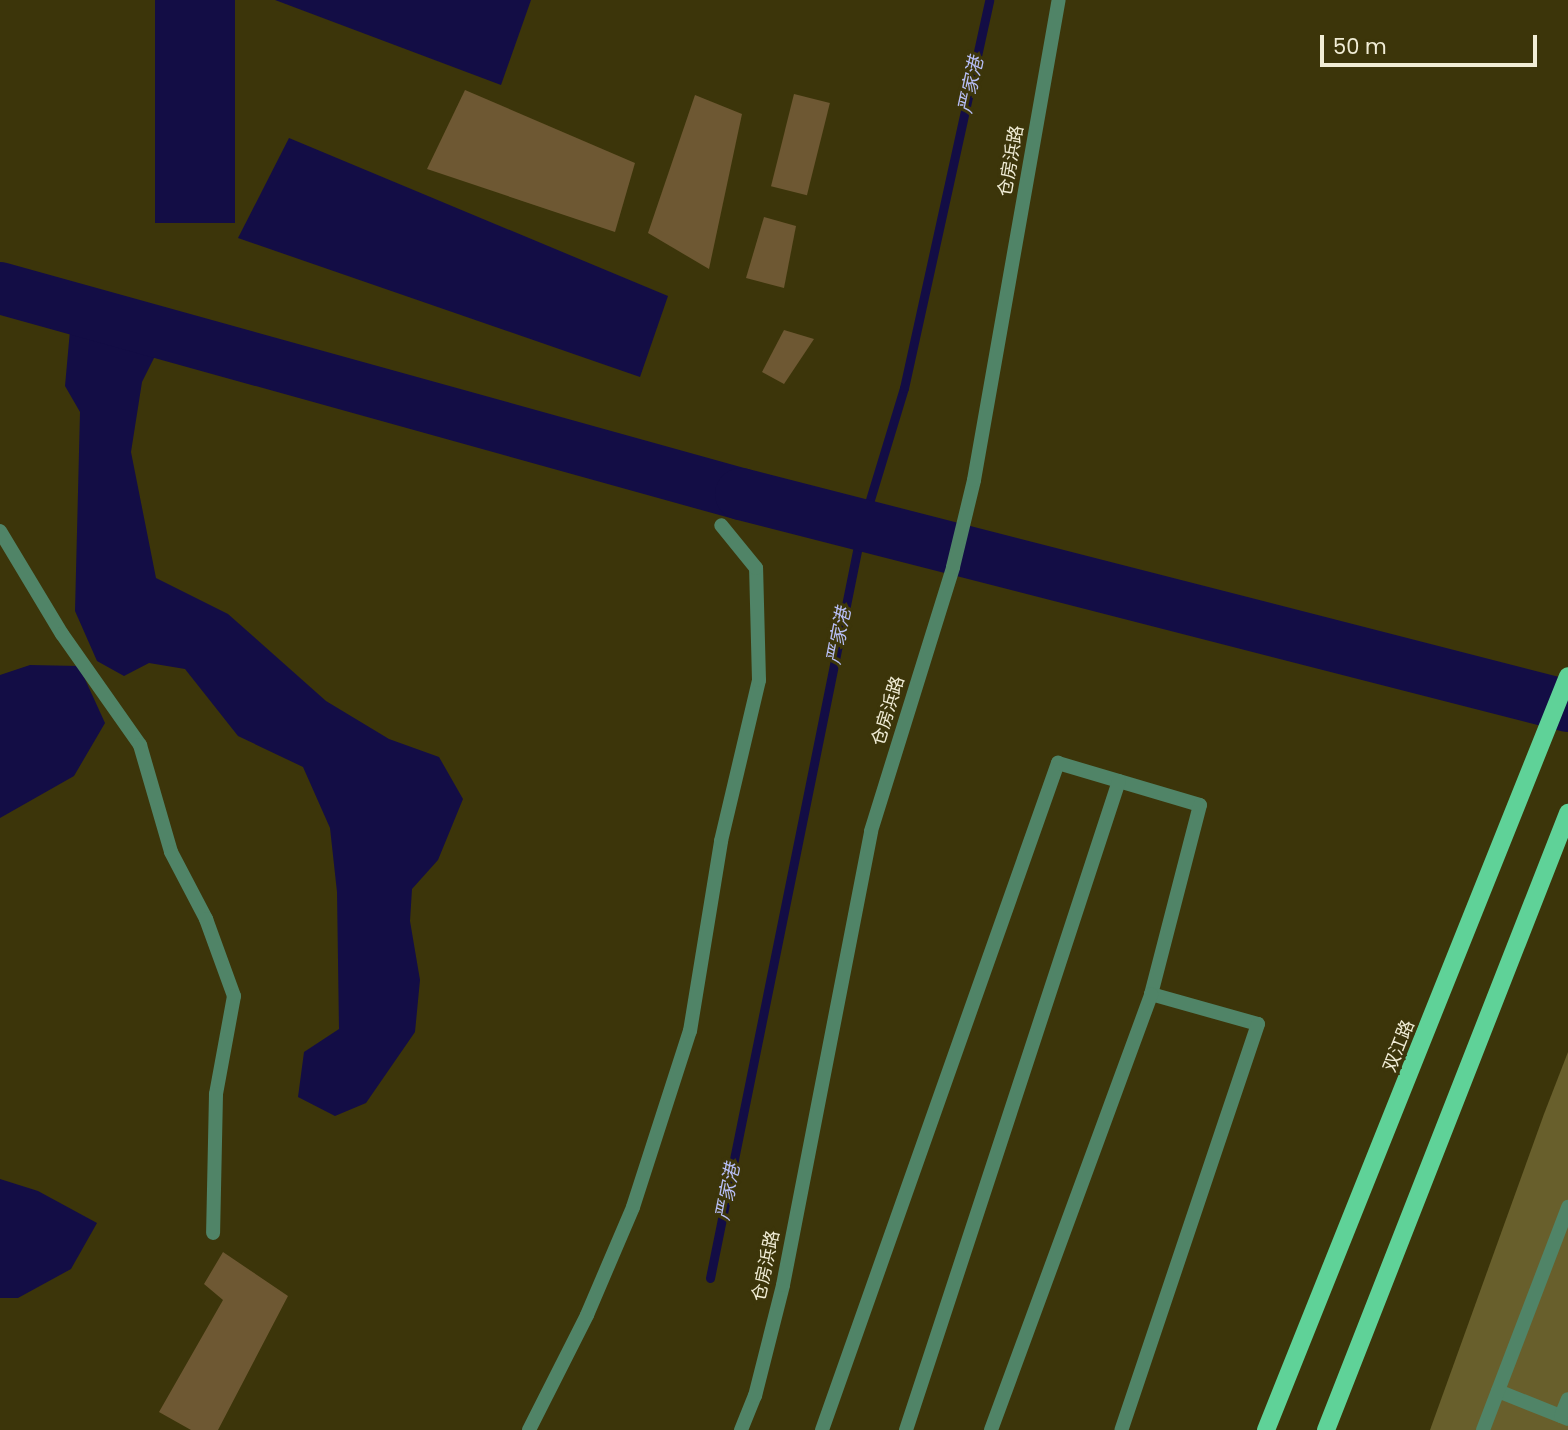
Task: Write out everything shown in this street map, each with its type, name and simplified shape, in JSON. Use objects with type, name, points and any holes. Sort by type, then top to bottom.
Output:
[{"type":"main road","name":"双江路","points":[[1266,1430],[1504,844],[1568,676]]},
{"type":"main road","points":[[1326,1430],[1568,813]]},
{"type":"street","name":"仓房浜路","points":[[741,1430],[755,1396],[783,1285],[871,831],[953,567],[974,480],[1059,0]]},
{"type":"street","points":[[529,1430],[587,1315],[633,1207],[690,1031],[721,841],[759,680],[756,568],[721,525]]},
{"type":"street","points":[[0,531],[62,634],[141,745],[171,852],[206,919],[234,996],[216,1094],[213,1233]]},
{"type":"street","points":[[822,1430],[1058,763],[1200,805],[1151,994],[991,1430]]},
{"type":"street","points":[[906,1430],[1119,781]]},
{"type":"street","points":[[1121,1430],[1258,1024],[1151,994]]},
{"type":"street","points":[[1483,1430],[1568,1206]]},
{"type":"street","points":[[1498,1391],[1565,1417],[1568,1399]]},
{"type":"shaded area","points":[[155,0],[235,0],[235,223],[155,223]]},
{"type":"shaded area","points":[[275,0],[531,0],[501,85]]},
{"type":"shaded area","points":[[289,138],[668,296],[640,377],[238,238]]},
{"type":"shaded area","points":[[72,308],[166,334],[142,382],[131,452],[156,578],[228,614],[326,701],[389,739],[439,757],[463,799],[438,860],[412,889],[410,921],[420,980],[415,1032],[366,1103],[335,1116],[298,1097],[304,1052],[339,1029],[337,892],[330,828],[303,767],[238,736],[185,669],[149,663],[124,676],[97,661],[75,611],[80,412],[65,386]]},
{"type":"shaded area","points":[[30,665],[79,666],[105,723],[74,776],[0,818],[0,675]]},
{"type":"shaded area","points":[[1568,1052],[1568,1430],[1430,1430],[1544,1114]]},
{"type":"shaded area","points":[[0,1179],[38,1191],[97,1223],[71,1269],[18,1298],[0,1298]]},
{"type":"building","points":[[465,90],[635,163],[615,232],[427,169]]},
{"type":"building","points":[[794,94],[830,103],[807,195],[771,186]]},
{"type":"building","points":[[695,95],[742,114],[709,269],[648,233]]},
{"type":"building","points":[[764,217],[796,226],[784,288],[746,278]]},
{"type":"building","points":[[784,330],[814,339],[784,384],[762,372]]},
{"type":"building","points":[[223,1252],[288,1296],[218,1430],[191,1430],[159,1412],[223,1300],[204,1284]]},
{"type":"waterway","name":"严家港","points":[[710,1278],[862,526],[904,388],[989,0]]},
{"type":"waterway","points":[[0,288],[741,494],[1568,706]]}]
